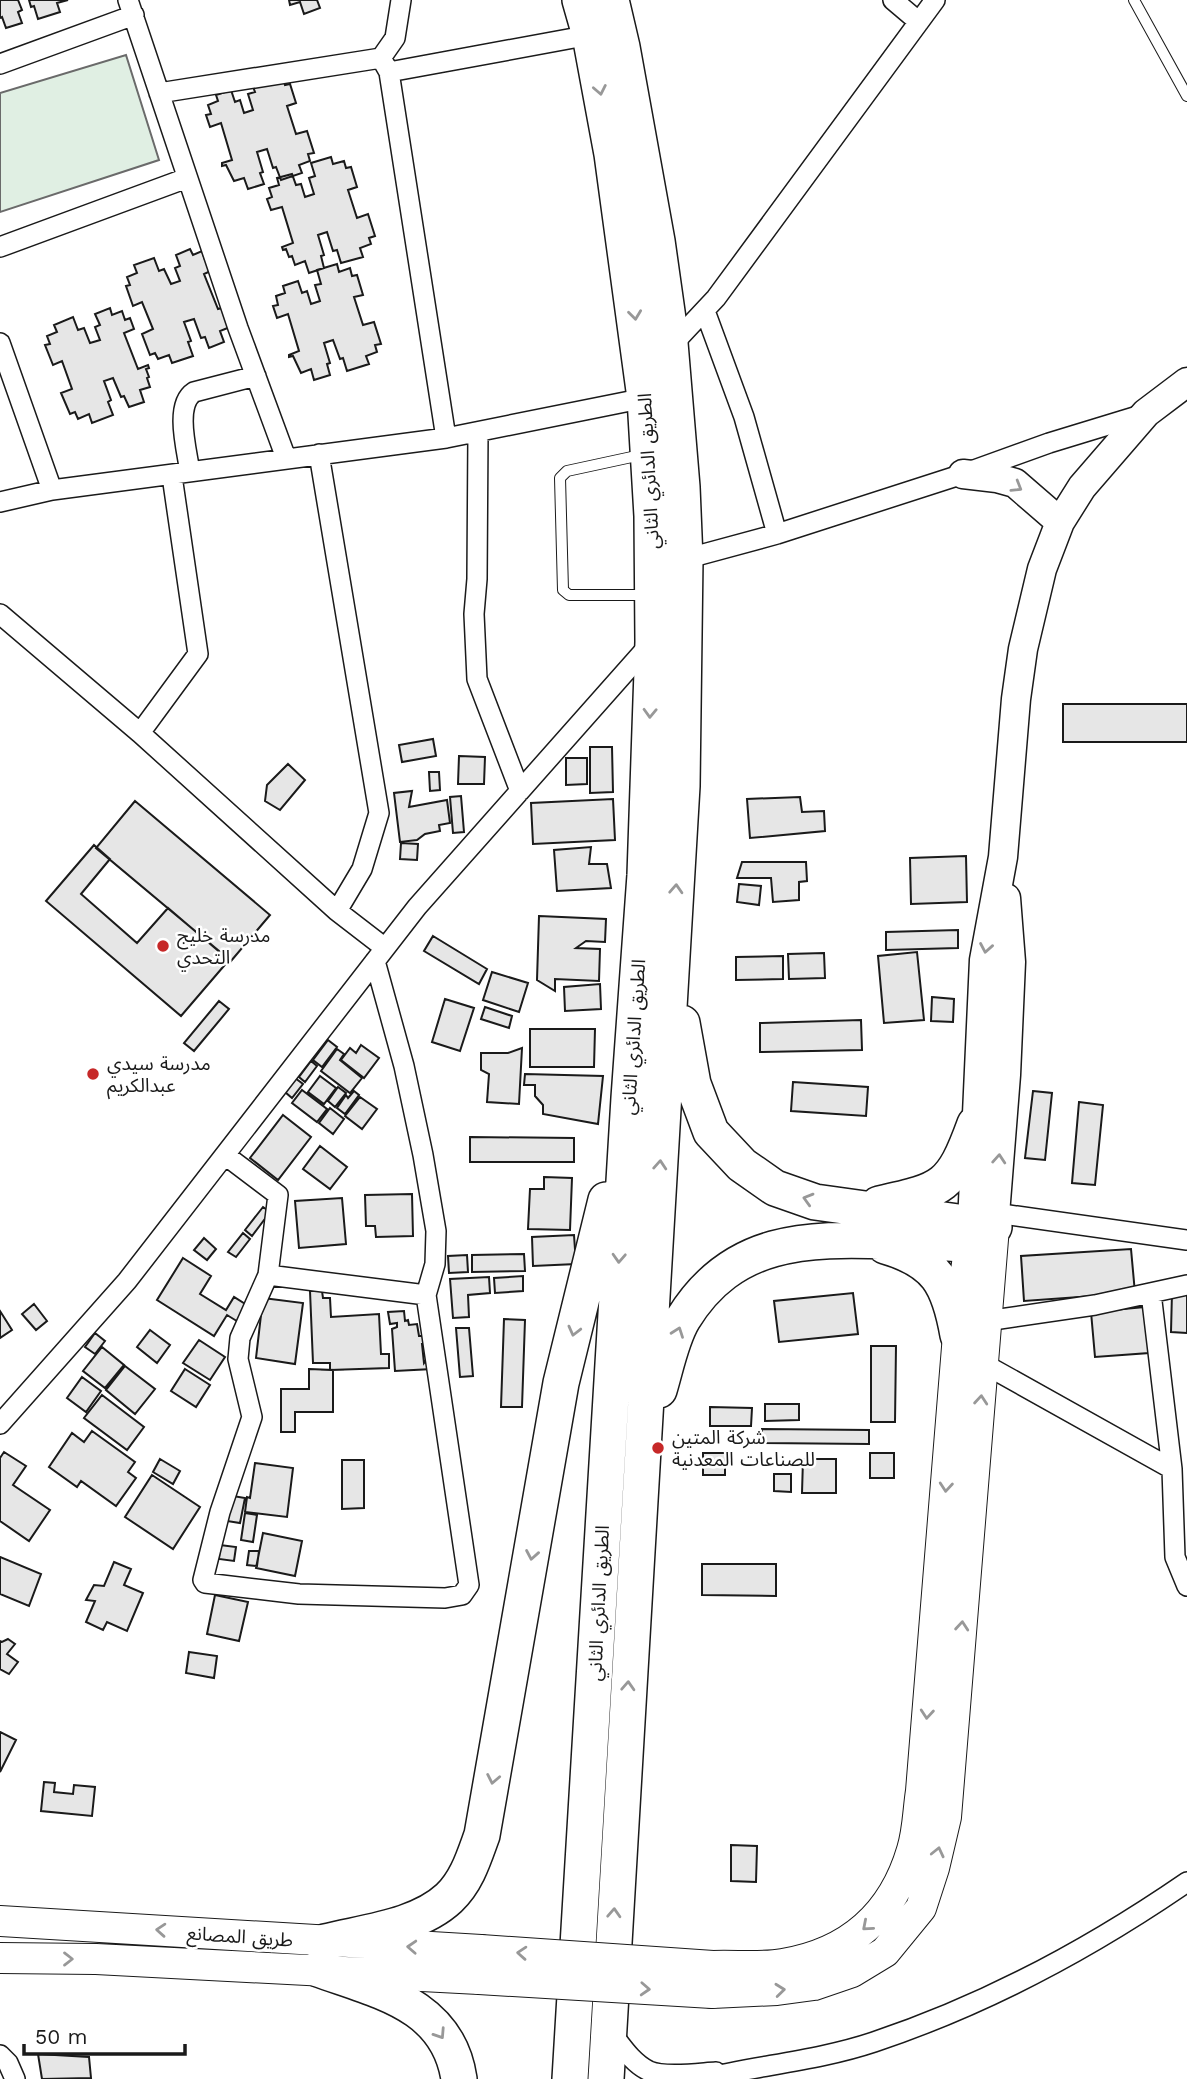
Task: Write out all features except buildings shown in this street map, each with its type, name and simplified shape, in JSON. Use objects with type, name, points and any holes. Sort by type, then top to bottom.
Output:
[{"type":"highway","name":"الطريق الدائري الثاني","points":[[570,2079],[629,1098],[645,875],[653,642],[652,516],[645,398],[612,154],[590,35],[580,0]]},
{"type":"highway","name":"الطريق الدائري الثاني","points":[[606,2079],[682,786],[685,559],[671,346],[657,241],[611,0]]},
{"type":"highway","points":[[674,936],[683,1035],[693,1084],[711,1132],[742,1165],[775,1188],[815,1202],[863,1224],[921,1262],[939,1278],[952,1302],[972,1328]]},
{"type":"highway","points":[[322,1955],[419,1917],[449,1898],[471,1865],[482,1835],[561,1383],[629,1098]]},
{"type":"highway","points":[[642,1443],[681,1321],[702,1292],[727,1270],[757,1254],[791,1243],[827,1240],[863,1224],[909,1198],[933,1190],[950,1177],[962,1160],[975,1124]]},
{"type":"highway","points":[[863,1224],[984,1231]]},
{"type":"highway","points":[[322,1955],[407,2002],[437,2027],[456,2060],[459,2079]]},
{"type":"main road","points":[[984,1231],[975,1124],[984,960],[1003,857],[1023,649],[1042,569],[1060,522],[1082,487],[1146,413],[1187,382]]},
{"type":"main road","points":[[963,474],[1015,483],[1060,522]]},
{"type":"main road","points":[[713,1980],[823,1954],[868,1927],[898,1890],[913,1848],[972,1328],[1006,1075],[1011,962],[1003,857]]},
{"type":"main road","points":[[713,1980],[802,1987],[852,1972],[885,1952],[921,1908],[946,1817],[984,1364],[972,1328]]},
{"type":"main road","name":"طريق المصانع","points":[[0,1921],[322,1955],[713,1980]]},
{"type":"main road","name":"طريق المصانع","points":[[0,1958],[322,1955]]},
{"type":"street","points":[[401,0],[395,38],[385,65],[446,438]]},
{"type":"street","points":[[893,0],[919,22]]},
{"type":"street","points":[[671,346],[705,311],[935,0]]},
{"type":"street","points":[[0,64],[131,8],[187,178],[286,458]]},
{"type":"street","points":[[159,93],[385,65],[590,35]]},
{"type":"street","points":[[0,247],[187,178]]},
{"type":"street","points":[[705,311],[744,417],[776,534]]},
{"type":"street","points":[[0,342],[52,490]]},
{"type":"street","points":[[140,733],[198,654],[181,474],[183,405],[194,393],[256,376]]},
{"type":"street","points":[[0,502],[52,490],[446,438],[645,398]]},
{"type":"street","points":[[685,559],[776,534],[1146,413]]},
{"type":"street","points":[[478,432],[477,579],[474,614],[477,679],[520,791]]},
{"type":"street","points":[[319,454],[379,813],[361,872],[337,911]]},
{"type":"street","points":[[0,614],[140,733],[337,911],[380,955],[423,1155],[436,1231],[435,1264],[426,1295],[469,1585],[463,1595],[445,1598],[299,1594],[205,1583],[203,1578],[220,1512],[252,1417],[238,1359],[240,1338],[268,1275],[278,1195],[225,1155]]},
{"type":"street","points":[[0,1424],[127,1282],[417,907],[653,642]]},
{"type":"street","points":[[984,1231],[1187,1240]]},
{"type":"street","points":[[268,1275],[426,1295]]},
{"type":"street","points":[[972,1328],[1187,1285]]},
{"type":"street","points":[[1151,1293],[1172,1469],[1175,1557],[1187,1586]]},
{"type":"street","points":[[984,1364],[1172,1469]]},
{"type":"street","points":[[702,2079],[811,2060],[873,2042],[940,2017],[1046,1967],[1139,1915],[1187,1882]]},
{"type":"street","points":[[607,2029],[632,2058],[650,2072],[731,2072]]},
{"type":"street","points":[[0,2055],[8,2063],[15,2079]]},
{"type":"lane","points":[[1134,0],[1187,96]]},
{"type":"lane","points":[[648,454],[563,474],[560,478],[563,590],[569,595],[653,595]]},
{"type":"green space","points":[[126,55],[159,160],[0,212],[0,93]]},
{"type":"place","name":"مدرسة خليج التحدي","points":[[163,946]]},
{"type":"place","name":"مدرسة سيدي عبدالكريم","points":[[93,1074]]},
{"type":"place","name":"شركة المتين للصناعات المعدنية","points":[[658,1448]]}]
